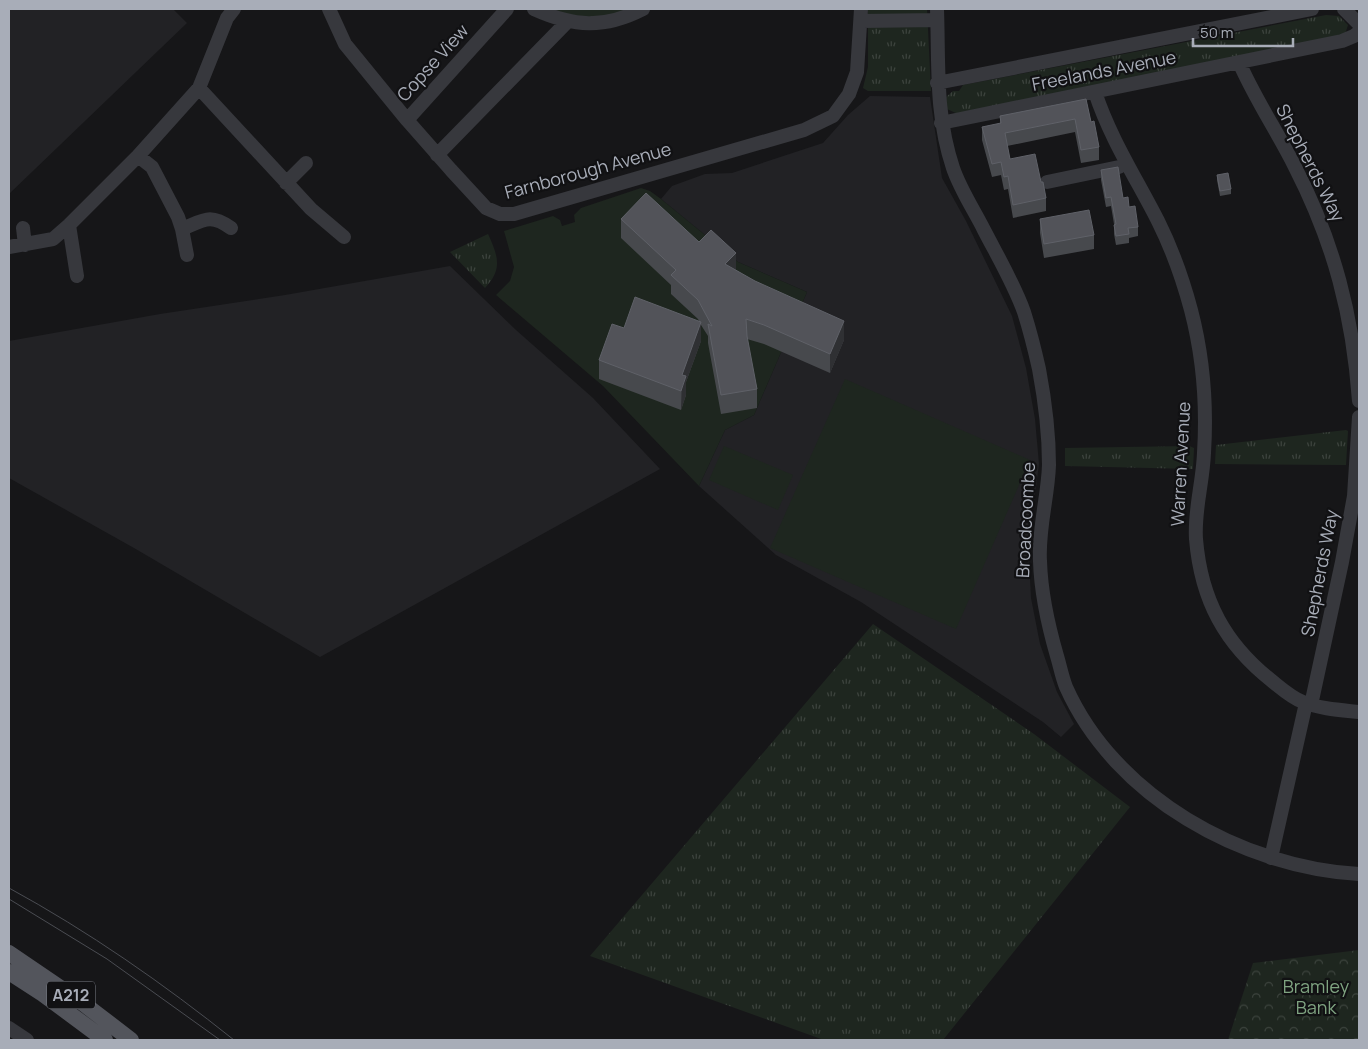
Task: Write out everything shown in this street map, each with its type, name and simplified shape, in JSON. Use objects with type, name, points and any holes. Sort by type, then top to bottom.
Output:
[{"type":"main road","name":"A212","points":[[9,953],[84,1004],[131,1040]]},
{"type":"main road","name":"A212","points":[[9,972],[43,994],[105,1040]]},
{"type":"street","points":[[9,247],[53,239],[138,156],[199,88],[219,35],[227,18],[234,9]]},
{"type":"street","name":"Farnborough Avenue","points":[[329,9],[345,44],[407,120],[486,208],[500,214],[514,214],[804,130],[833,116],[849,94],[857,72],[861,15]]},
{"type":"street","name":"Copse View","points":[[407,120],[507,9]]},
{"type":"street","points":[[534,9],[568,21],[589,25],[613,20],[643,9]]},
{"type":"street","name":"Freelands Avenue","points":[[938,84],[1312,9]]},
{"type":"street","points":[[1344,9],[1359,24]]},
{"type":"street","points":[[861,15],[937,14]]},
{"type":"street","name":"Broadcoombe","points":[[937,14],[938,84],[941,123],[954,170],[1024,312],[1039,369],[1047,421],[1049,467],[1039,558],[1042,595],[1051,637],[1065,686],[1086,723],[1114,760],[1152,795],[1204,830],[1271,858],[1304,867],[1359,874]]},
{"type":"street","points":[[437,155],[568,21]]},
{"type":"street","name":"Freelands Avenue","points":[[941,123],[1342,42],[1359,32]]},
{"type":"street","name":"Shepherds Way","points":[[1239,62],[1248,84],[1295,166],[1328,241],[1340,277],[1350,323],[1359,401]]},
{"type":"street","points":[[199,88],[311,210],[344,236]]},
{"type":"street","name":"Warren Avenue","points":[[1095,92],[1128,166],[1158,222],[1175,263],[1191,310],[1204,390],[1204,453],[1196,512],[1196,538],[1206,594],[1219,622],[1234,645],[1253,666],[1293,697],[1324,708],[1359,712]]},
{"type":"street","points":[[138,156],[152,167],[178,217],[187,255]]},
{"type":"street","points":[[286,183],[306,163]]},
{"type":"street","points":[[1047,182],[1128,166]]},
{"type":"street","points":[[182,230],[205,219],[219,220],[231,228]]},
{"type":"street","points":[[69,225],[77,276]]},
{"type":"street","points":[[23,228],[25,245]]},
{"type":"street","name":"Shepherds Way","points":[[1271,858],[1309,704],[1354,496],[1359,417]]},
{"type":"street","points":[[9,1028],[27,1040]]},
{"type":"shaded area","points":[[9,9],[173,9],[187,23],[9,194]]},
{"type":"shaded area","points":[[870,96],[930,97],[942,178],[966,221],[1012,316],[1026,368],[1035,419],[1039,464],[1029,560],[1031,598],[1040,644],[1057,692],[1074,724],[1061,737],[1043,722],[861,602],[776,555],[699,486],[725,430],[754,415],[807,292],[738,262],[661,199],[672,186],[705,174],[732,173],[823,143],[848,115]]},
{"type":"shaded area","points":[[450,266],[516,330],[593,398],[660,469],[320,657],[134,548],[9,478],[9,341]]},
{"type":"green space","points":[[534,9],[643,9],[589,25]]},
{"type":"green space","points":[[868,9],[927,9],[931,91],[868,91],[863,88],[868,67]]},
{"type":"green space","points":[[1326,15],[1339,16],[1348,25],[1345,34],[958,114],[947,109],[946,97],[953,91],[959,91],[963,85]]},
{"type":"green space","points":[[641,188],[650,191],[661,199],[738,262],[807,292],[754,415],[725,430],[699,486],[603,386],[496,295],[510,281],[514,267],[504,231],[553,216],[560,220],[562,226],[575,222],[574,215],[581,208]]},
{"type":"green space","points":[[488,234],[497,262],[494,275],[485,288],[450,252]]},
{"type":"green space","points":[[845,379],[1030,460],[956,629],[770,548]]},
{"type":"green space","points":[[1348,431],[1346,465],[1215,464],[1216,445]]},
{"type":"green space","points":[[724,446],[793,475],[778,510],[709,480]]},
{"type":"green space","points":[[1189,446],[1194,448],[1193,469],[1065,466],[1065,448]]},
{"type":"green space","points":[[873,624],[1034,734],[1130,807],[943,1040],[824,1040],[590,956]]},
{"type":"green space","name":"Bramley Bank","points":[[1359,950],[1359,1040],[1228,1040],[1253,963]]},
{"type":"building","points":[[1086,99],[1091,122],[1094,121],[1099,147],[1081,150],[1075,119],[1005,133],[1010,159],[1035,154],[1046,198],[1013,205],[1008,176],[1004,177],[1001,162],[992,164],[982,127],[1001,123],[1000,116]]},
{"type":"building","points":[[1118,167],[1123,198],[1128,197],[1129,207],[1135,206],[1138,227],[1128,228],[1129,234],[1116,236],[1114,225],[1116,224],[1111,197],[1106,198],[1101,170]]},
{"type":"building","points":[[1228,173],[1231,189],[1220,191],[1217,175]]},
{"type":"building","points":[[646,193],[699,242],[711,230],[736,253],[725,264],[755,281],[844,321],[830,354],[746,319],[747,336],[757,389],[721,395],[708,324],[712,326],[698,300],[671,275],[676,270],[621,219]]},
{"type":"building","points":[[1089,210],[1094,235],[1044,244],[1040,219]]},
{"type":"building","points":[[635,297],[701,322],[682,375],[686,376],[681,391],[599,360],[612,324],[624,328]]},
{"type":"tram line","points":[[9,888],[68,922],[125,959],[234,1040]]},
{"type":"tram line","points":[[9,899],[107,959],[220,1040]]}]
